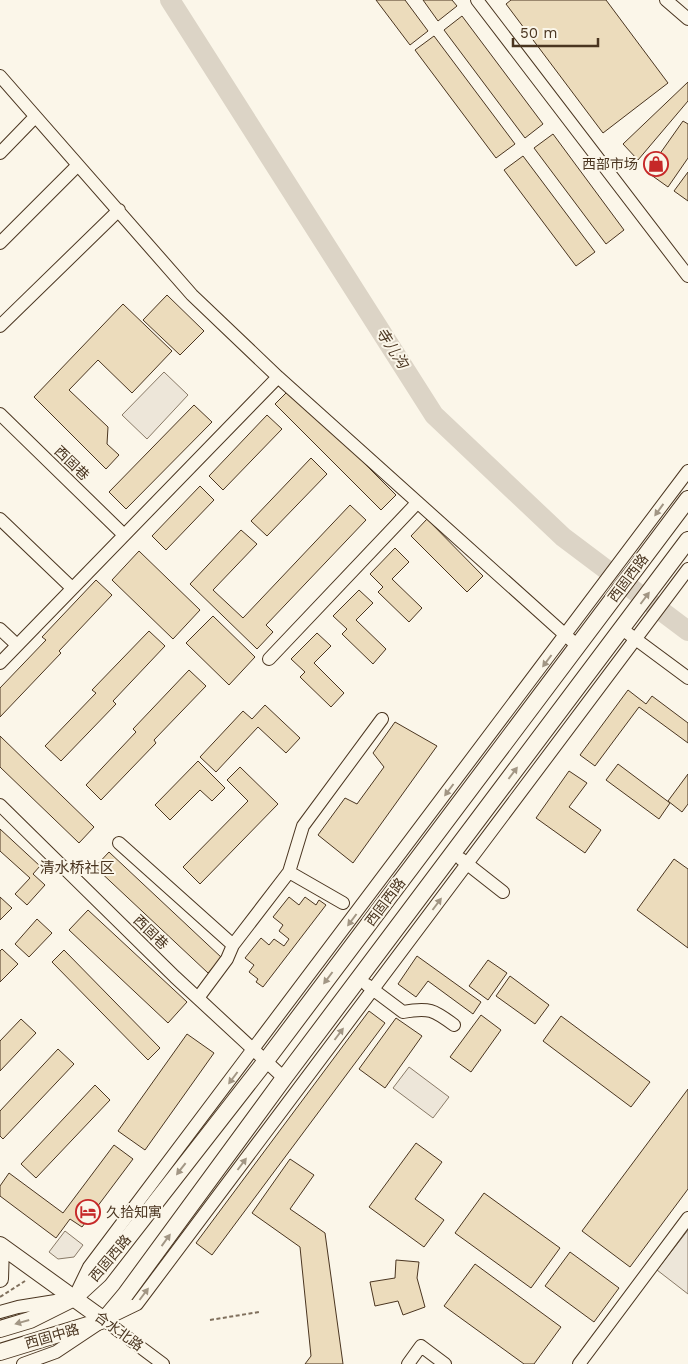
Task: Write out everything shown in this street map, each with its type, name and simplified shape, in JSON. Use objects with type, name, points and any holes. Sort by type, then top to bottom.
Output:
[{"type":"main road","name":"西固西路","points":[[74,1298],[99,1275],[259,1056],[634,557],[688,499]]},
{"type":"main road","name":"西固西路","points":[[104,1320],[125,1295],[284,1078],[688,540]]},
{"type":"main road","name":"合水北路","points":[[1,1246],[104,1320]]},
{"type":"main road","points":[[0,1279],[1,1246]]},
{"type":"main road","name":"西固中路","points":[[0,1329],[30,1320],[74,1298]]},
{"type":"main road","name":"西固中路","points":[[0,1352],[104,1320]]},
{"type":"street","points":[[477,0],[688,276]]},
{"type":"street","points":[[666,0],[688,19]]},
{"type":"street","points":[[0,76],[192,295],[278,377],[572,641]]},
{"type":"street","points":[[0,153],[35,118]]},
{"type":"street","points":[[0,243],[78,165]]},
{"type":"street","points":[[0,326],[119,210]]},
{"type":"street","points":[[0,664],[278,377]]},
{"type":"street","name":"西固巷","points":[[0,414],[124,534]]},
{"type":"street","points":[[634,557],[688,471]]},
{"type":"street","points":[[269,659],[417,503]]},
{"type":"street","points":[[0,518],[72,588]]},
{"type":"street","points":[[22,1364],[56,1352],[104,1320],[137,1304],[688,569]]},
{"type":"street","points":[[626,623],[688,678]]},
{"type":"street","points":[[0,629],[17,645]]},
{"type":"street","points":[[198,998],[227,960],[233,944],[289,872],[302,826],[382,719]]},
{"type":"street","name":"西固巷","points":[[0,806],[198,998],[284,1078]]},
{"type":"street","points":[[119,843],[233,944]]},
{"type":"street","points":[[453,853],[503,892]]},
{"type":"street","points":[[289,872],[343,904]]},
{"type":"street","points":[[358,979],[403,1012],[416,1009],[435,1011],[454,1025]]},
{"type":"street","points":[[578,1364],[688,1218]]},
{"type":"street","points":[[0,1312],[18,1307],[74,1298]]},
{"type":"street","name":"合水北路","points":[[104,1320],[163,1364]]},
{"type":"street","points":[[408,1364],[421,1346],[444,1364]]},
{"type":"path","points":[[0,1297],[38,1273]]},
{"type":"path","points":[[210,1320],[259,1312]]},
{"type":"shaded area","points":[[164,372],[188,395],[147,439],[122,415]]},
{"type":"shaded area","points":[[409,1067],[449,1097],[433,1118],[393,1088]]},
{"type":"shaded area","points":[[688,1230],[688,1294],[657,1270]]},
{"type":"shaded area","points":[[65,1231],[83,1245],[74,1257],[58,1259],[49,1252]]},
{"type":"building","points":[[376,0],[405,0],[428,31],[410,45]]},
{"type":"building","points":[[423,0],[452,0],[457,6],[438,21]]},
{"type":"building","points":[[511,0],[606,0],[668,83],[603,133],[506,4]]},
{"type":"building","points":[[462,16],[543,124],[525,138],[444,30]]},
{"type":"building","points":[[434,36],[515,144],[496,158],[415,50]]},
{"type":"building","points":[[688,82],[688,101],[638,160],[623,144]]},
{"type":"building","points":[[683,121],[688,124],[688,158],[668,187],[647,172]]},
{"type":"building","points":[[553,134],[624,230],[606,244],[534,148]]},
{"type":"building","points":[[523,156],[595,252],[576,266],[504,170]]},
{"type":"building","points":[[688,172],[688,201],[674,191]]},
{"type":"building","points":[[167,295],[204,331],[180,355],[143,320]]},
{"type":"building","points":[[123,304],[172,351],[132,393],[98,360],[69,390],[108,427],[107,444],[119,455],[106,469],[34,397]]},
{"type":"building","points":[[290,389],[396,495],[381,510],[275,404]]},
{"type":"building","points":[[194,405],[212,422],[126,509],[109,492]]},
{"type":"building","points":[[267,415],[282,429],[223,490],[209,476]]},
{"type":"building","points":[[311,458],[327,474],[267,536],[251,521]]},
{"type":"building","points":[[200,486],[214,500],[166,550],[152,536]]},
{"type":"building","points":[[350,505],[366,520],[266,625],[273,632],[257,649],[190,584],[241,530],[257,544],[213,590],[243,618]]},
{"type":"building","points":[[427,519],[483,576],[467,592],[411,536]]},
{"type":"building","points":[[395,548],[409,562],[392,579],[422,608],[409,622],[378,592],[383,587],[370,574]]},
{"type":"building","points":[[139,551],[200,610],[173,639],[112,580]]},
{"type":"building","points":[[96,580],[112,595],[59,651],[61,653],[0,717],[0,688],[46,640],[42,637]]},
{"type":"building","points":[[359,590],[373,603],[356,620],[386,649],[373,664],[342,634],[347,629],[333,616]]},
{"type":"building","points":[[213,616],[255,657],[229,685],[186,643]]},
{"type":"building","points":[[149,631],[165,646],[113,701],[116,704],[61,761],[45,746],[96,693],[92,690]]},
{"type":"building","points":[[317,633],[331,646],[314,663],[344,693],[331,707],[300,677],[305,672],[291,659]]},
{"type":"building","points":[[189,670],[206,686],[154,740],[156,743],[101,800],[86,785],[136,732],[133,729]]},
{"type":"building","points":[[628,690],[646,704],[652,696],[688,723],[688,743],[639,707],[595,766],[580,755]]},
{"type":"building","points":[[265,705],[300,738],[286,753],[258,727],[216,772],[200,757],[243,711],[252,719]]},
{"type":"building","points":[[395,722],[437,746],[353,863],[318,835],[345,798],[357,804],[384,767],[373,753]]},
{"type":"building","points":[[0,736],[94,827],[79,843],[0,767]]},
{"type":"building","points":[[198,761],[225,788],[212,801],[200,790],[170,820],[155,805]]},
{"type":"building","points":[[618,764],[670,803],[659,819],[606,780]]},
{"type":"building","points":[[240,767],[278,804],[200,884],[183,867],[248,801],[227,780]]},
{"type":"building","points":[[569,771],[587,783],[569,807],[601,830],[585,853],[536,818]]},
{"type":"building","points":[[688,774],[688,804],[682,812],[668,801]]},
{"type":"building","points":[[0,829],[40,866],[33,874],[45,885],[27,905],[15,894],[30,878],[0,851]]},
{"type":"building","points":[[109,852],[222,958],[208,973],[95,867]]},
{"type":"building","points":[[674,859],[688,869],[688,948],[637,910]]},
{"type":"building","points":[[0,897],[12,908],[0,920]]},
{"type":"building","points":[[289,897],[299,905],[305,897],[316,905],[319,900],[326,905],[263,987],[256,982],[258,979],[249,972],[254,965],[245,958],[261,938],[269,945],[274,939],[284,946],[289,939],[279,931],[283,925],[273,917]]},
{"type":"building","points":[[88,910],[187,1002],[168,1023],[69,930]]},
{"type":"building","points":[[37,919],[52,933],[29,957],[15,944]]},
{"type":"building","points":[[2,949],[18,964],[0,982],[0,951]]},
{"type":"building","points":[[64,950],[160,1048],[148,1060],[52,962]]},
{"type":"building","points":[[417,956],[481,1002],[473,1014],[428,981],[416,997],[398,984]]},
{"type":"building","points":[[488,960],[507,973],[488,1000],[469,986]]},
{"type":"building","points":[[510,976],[549,1005],[535,1024],[496,996]]},
{"type":"building","points":[[369,1011],[385,1023],[212,1255],[196,1243]]},
{"type":"building","points":[[481,1015],[501,1030],[471,1072],[450,1057]]},
{"type":"building","points":[[561,1016],[650,1082],[631,1107],[543,1041]]},
{"type":"building","points":[[396,1018],[422,1036],[385,1088],[359,1069]]},
{"type":"building","points":[[21,1019],[36,1033],[0,1071],[0,1041]]},
{"type":"building","points":[[187,1034],[214,1053],[145,1150],[118,1131]]},
{"type":"building","points":[[58,1049],[74,1064],[3,1139],[0,1136],[0,1111]]},
{"type":"building","points":[[95,1085],[110,1100],[36,1178],[21,1164]]},
{"type":"building","points":[[688,1089],[688,1189],[630,1267],[582,1231]]},
{"type":"building","points":[[416,1143],[442,1162],[415,1199],[444,1220],[424,1247],[369,1207]]},
{"type":"building","points":[[114,1145],[133,1159],[82,1227],[70,1219],[56,1238],[0,1196],[0,1186],[9,1173],[63,1213]]},
{"type":"building","points":[[290,1159],[314,1175],[290,1209],[325,1233],[343,1364],[305,1364],[311,1356],[300,1247],[252,1213]]},
{"type":"building","points":[[484,1193],[560,1248],[531,1288],[455,1233]]},
{"type":"building","points":[[570,1252],[619,1288],[594,1322],[545,1286]]},
{"type":"building","points":[[396,1260],[419,1262],[417,1278],[425,1307],[403,1315],[398,1301],[375,1306],[370,1282],[395,1278]]},
{"type":"building","points":[[475,1264],[561,1327],[534,1364],[524,1364],[444,1306]]},
{"type":"waterway","name":"寺儿沟","points":[[170,0],[434,415],[563,537],[688,631]]},
{"type":"place","name":"西部市场","points":[[656,164]]},
{"type":"place","name":"久拾知寓","points":[[88,1212]]},
{"type":"district","name":"清水桥社区","points":[[77,868]]}]
